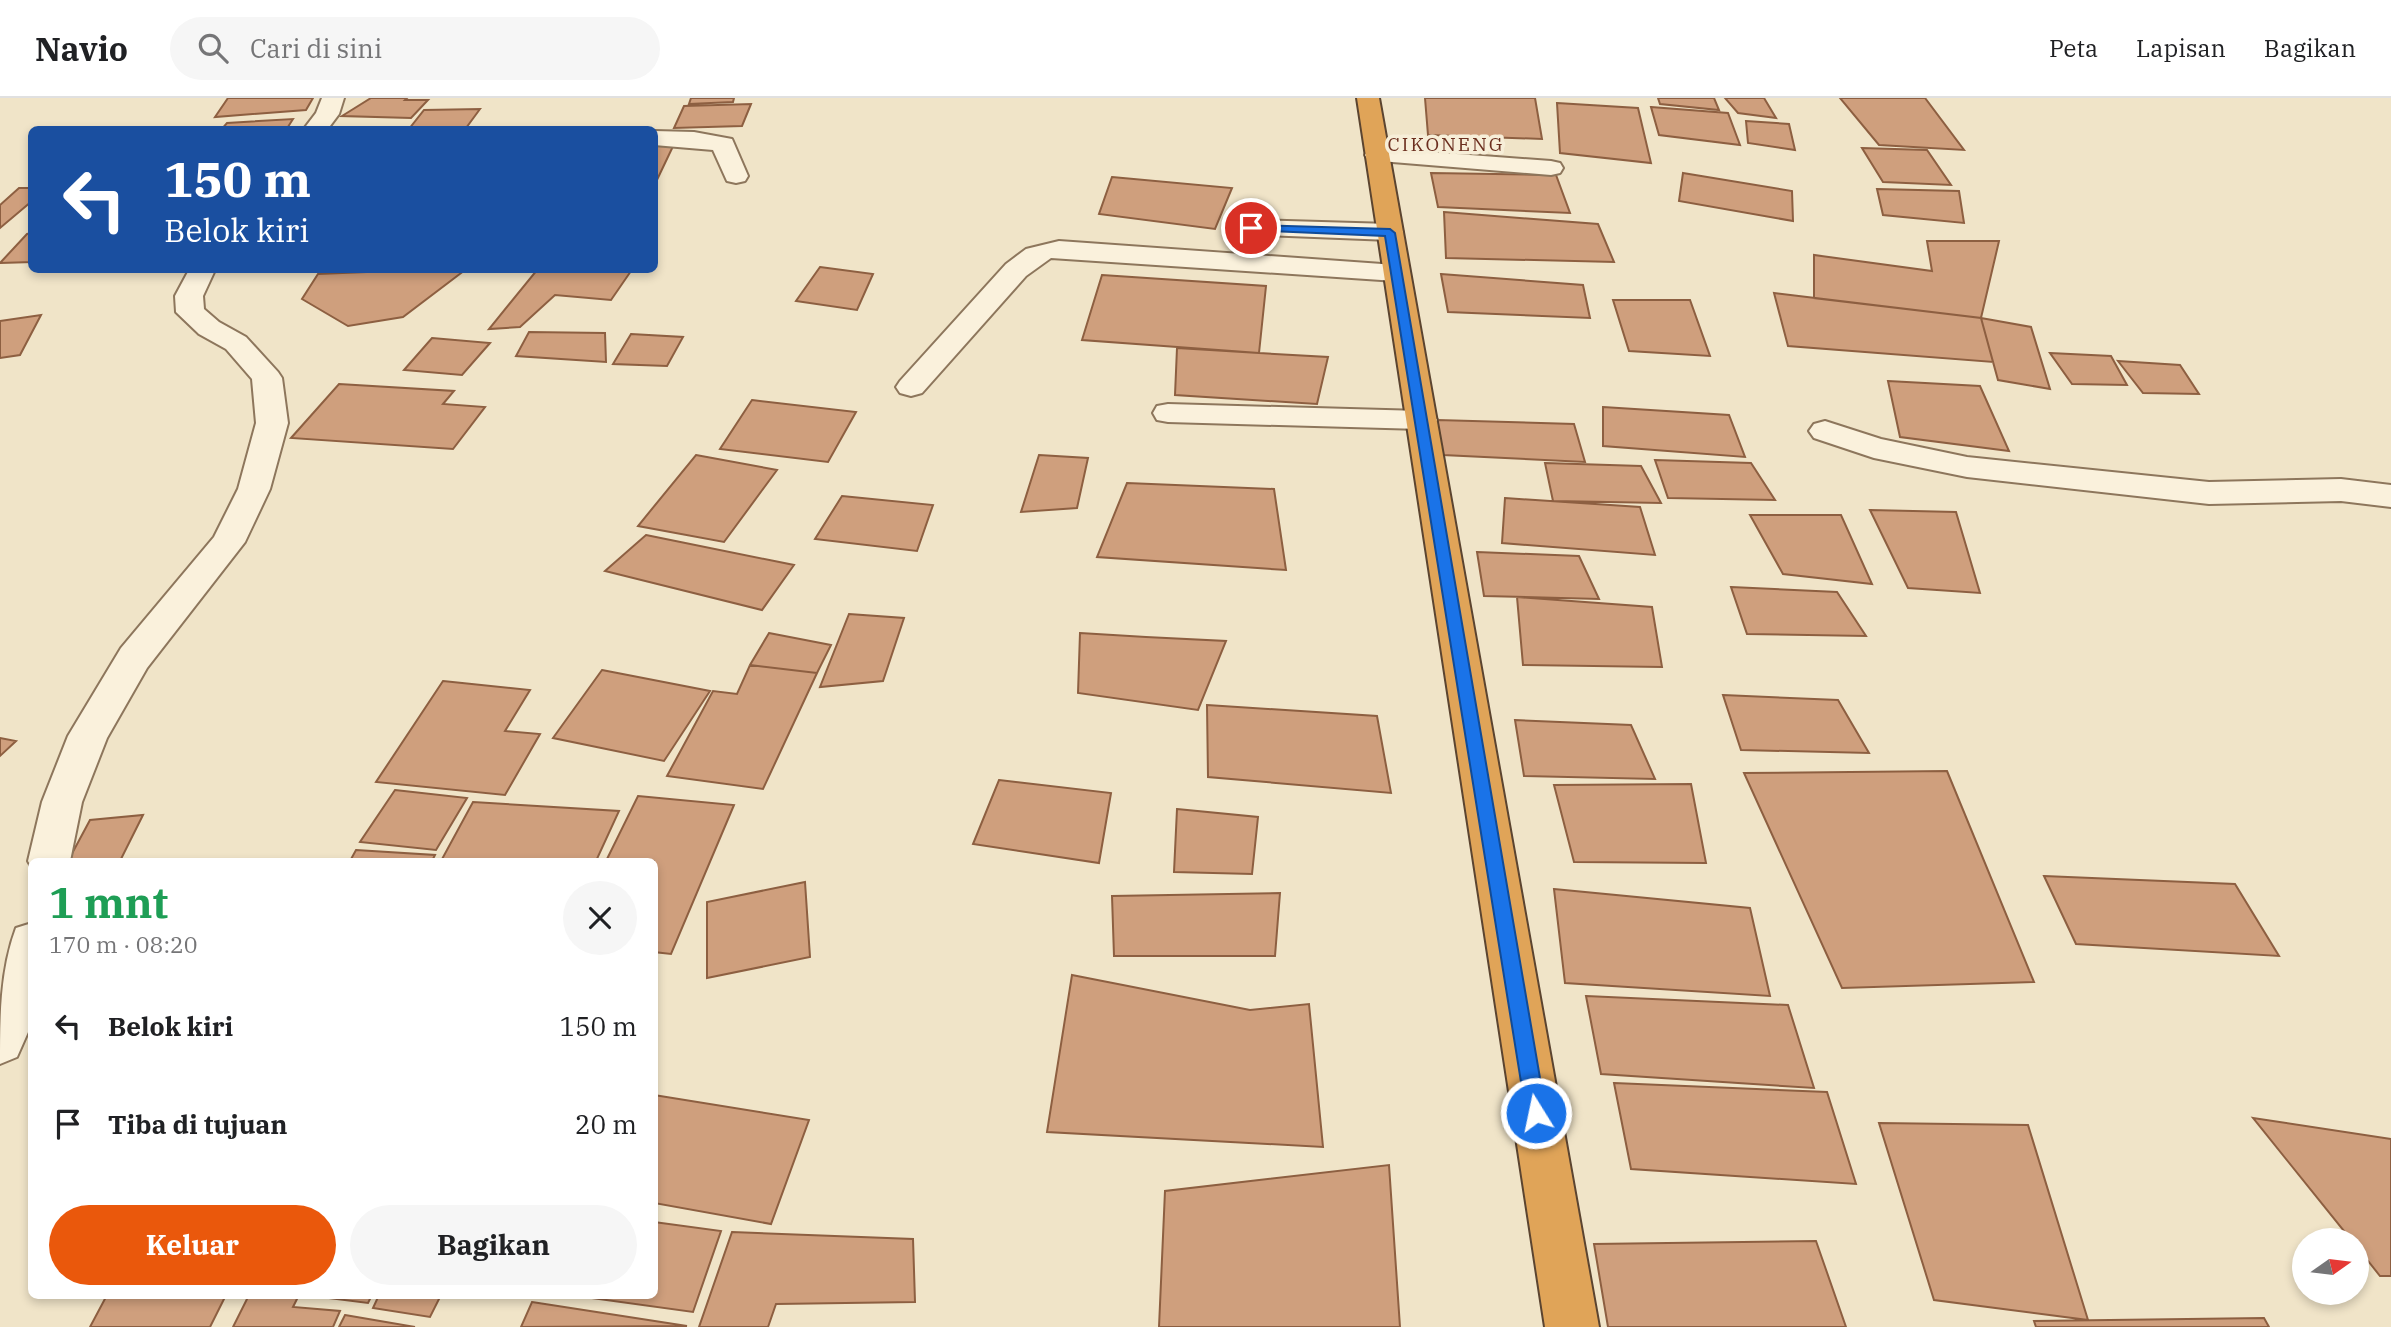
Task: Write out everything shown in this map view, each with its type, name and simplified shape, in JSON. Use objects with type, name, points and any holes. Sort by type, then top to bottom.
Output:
[{"type":"highway","points":[[1368,98],[1572,1327]]},
{"type":"street","points":[[318,126],[327,114],[333,98]]},
{"type":"street","points":[[658,138],[694,139],[723,144],[736,176]]},
{"type":"street","points":[[1377,155],[1551,168]]},
{"type":"street","points":[[1251,228],[1390,233]]},
{"type":"street","points":[[911,387],[1016,270],[1032,254],[1041,251],[1059,249],[1396,273]]},
{"type":"street","points":[[50,858],[62,802],[88,736],[134,658],[228,542],[254,488],[272,423],[267,377],[236,343],[209,328],[190,312],[189,296],[200,273]]},
{"type":"street","points":[[1168,413],[1421,420]]},
{"type":"street","points":[[1825,431],[1874,448],[1967,467],[2209,493],[2304,489],[2391,496]]},
{"type":"street","points":[[0,1042],[21,993],[28,961]]},
{"type":"building","points":[[228,98],[313,98],[306,110],[215,117]]},
{"type":"building","points":[[371,98],[428,100],[411,118],[342,116]]},
{"type":"building","points":[[691,98],[734,98],[733,102],[689,104]]},
{"type":"building","points":[[1425,98],[1535,98],[1542,139],[1428,135]]},
{"type":"building","points":[[1658,98],[1714,98],[1719,110],[1660,104]]},
{"type":"building","points":[[1725,98],[1764,98],[1776,118],[1738,113]]},
{"type":"building","points":[[1840,98],[1925,98],[1964,150],[1879,145]]},
{"type":"building","points":[[1557,103],[1638,108],[1651,163],[1560,153]]},
{"type":"building","points":[[751,104],[742,126],[674,128],[684,106]]},
{"type":"building","points":[[1651,107],[1728,113],[1740,145],[1659,135]]},
{"type":"building","points":[[480,109],[467,126],[411,126],[424,110]]},
{"type":"building","points":[[293,119],[289,126],[224,126],[227,123]]},
{"type":"building","points":[[1746,121],[1789,124],[1795,150],[1748,143]]},
{"type":"building","points":[[676,140],[658,178],[658,141]]},
{"type":"building","points":[[1862,148],[1927,150],[1951,185],[1883,182]]},
{"type":"building","points":[[1431,173],[1556,175],[1570,213],[1438,207]]},
{"type":"building","points":[[1683,173],[1792,191],[1793,221],[1679,201]]},
{"type":"building","points":[[1112,177],[1232,188],[1215,229],[1099,214]]},
{"type":"building","points":[[19,188],[28,188],[28,204],[0,228],[0,205]]},
{"type":"building","points":[[1877,189],[1959,191],[1964,223],[1883,215]]},
{"type":"building","points":[[1444,212],[1598,224],[1614,262],[1446,258]]},
{"type":"building","points":[[27,234],[28,262],[0,263]]},
{"type":"building","points":[[1927,241],[1999,241],[1981,318],[1814,298],[1814,255],[1932,271]]},
{"type":"building","points":[[820,267],[873,274],[857,310],[796,301]]},
{"type":"building","points":[[461,273],[403,317],[348,326],[302,299],[318,274]]},
{"type":"building","points":[[535,273],[630,273],[611,300],[555,295],[520,327],[489,329]]},
{"type":"building","points":[[1441,274],[1583,285],[1590,318],[1448,312]]},
{"type":"building","points":[[1102,275],[1266,286],[1259,353],[1082,340]]},
{"type":"building","points":[[1774,293],[1981,318],[1993,362],[1788,346]]},
{"type":"building","points":[[1613,300],[1690,300],[1710,356],[1629,351]]},
{"type":"building","points":[[41,315],[20,355],[0,358],[0,321]]},
{"type":"building","points":[[1981,318],[2031,327],[2050,389],[1998,380]]},
{"type":"building","points":[[529,332],[605,333],[606,362],[516,356]]},
{"type":"building","points":[[631,334],[683,337],[667,366],[613,364]]},
{"type":"building","points":[[432,338],[490,343],[462,375],[404,370]]},
{"type":"building","points":[[1177,348],[1328,357],[1317,404],[1175,395]]},
{"type":"building","points":[[2050,353],[2111,356],[2127,385],[2072,384]]},
{"type":"building","points":[[2118,361],[2180,365],[2199,394],[2143,393]]},
{"type":"building","points":[[1888,381],[1980,386],[2009,451],[1900,437]]},
{"type":"building","points":[[339,384],[454,391],[443,404],[485,407],[453,449],[291,438]]},
{"type":"building","points":[[752,400],[856,412],[828,462],[720,449]]},
{"type":"building","points":[[1603,407],[1729,415],[1745,457],[1603,446]]},
{"type":"building","points":[[1437,420],[1574,424],[1585,462],[1443,455]]},
{"type":"building","points":[[696,455],[777,470],[724,542],[638,526]]},
{"type":"building","points":[[1039,455],[1088,458],[1077,508],[1021,512]]},
{"type":"building","points":[[1655,460],[1751,463],[1775,500],[1668,498]]},
{"type":"building","points":[[1545,463],[1641,466],[1661,503],[1553,501]]},
{"type":"building","points":[[1127,483],[1274,489],[1286,570],[1097,557]]},
{"type":"building","points":[[842,496],[933,505],[917,551],[815,539]]},
{"type":"building","points":[[1505,498],[1640,507],[1655,555],[1502,543]]},
{"type":"building","points":[[1870,510],[1956,512],[1980,593],[1908,588]]},
{"type":"building","points":[[1750,515],[1841,515],[1872,584],[1783,574]]},
{"type":"building","points":[[646,535],[794,565],[762,610],[605,571]]},
{"type":"building","points":[[1477,552],[1579,556],[1599,599],[1484,596]]},
{"type":"building","points":[[1731,587],[1837,592],[1866,636],[1747,634]]},
{"type":"building","points":[[1517,597],[1652,607],[1662,667],[1523,665]]},
{"type":"building","points":[[849,614],[904,618],[883,681],[820,687]]},
{"type":"building","points":[[769,633],[831,645],[817,673],[750,665]]},
{"type":"building","points":[[1080,633],[1226,641],[1198,710],[1078,693]]},
{"type":"building","points":[[750,665],[817,673],[763,789],[667,776],[713,691],[737,694]]},
{"type":"building","points":[[602,670],[710,691],[664,761],[553,738]]},
{"type":"building","points":[[443,681],[530,690],[505,731],[540,734],[505,795],[376,782]]},
{"type":"building","points":[[1723,695],[1838,700],[1869,753],[1741,750]]},
{"type":"building","points":[[1207,705],[1377,716],[1391,793],[1208,777]]},
{"type":"building","points":[[1515,720],[1631,725],[1655,779],[1524,776]]},
{"type":"building","points":[[0,738],[16,741],[0,756]]},
{"type":"building","points":[[1947,771],[2034,982],[1842,988],[1744,773]]},
{"type":"building","points":[[999,780],[1111,793],[1099,863],[973,844]]},
{"type":"building","points":[[1691,784],[1706,863],[1574,862],[1554,785]]},
{"type":"building","points":[[395,790],[467,798],[436,850],[360,842]]},
{"type":"building","points":[[638,796],[734,805],[671,954],[658,952],[658,858],[607,858]]},
{"type":"building","points":[[473,802],[619,811],[597,858],[443,858]]},
{"type":"building","points":[[1177,809],[1258,817],[1252,874],[1174,872]]},
{"type":"building","points":[[143,815],[122,858],[70,858],[90,820]]},
{"type":"building","points":[[356,850],[435,855],[434,858],[352,858]]},
{"type":"building","points":[[2044,876],[2235,884],[2279,956],[2076,944]]},
{"type":"building","points":[[805,882],[810,957],[707,978],[707,902]]},
{"type":"building","points":[[1554,889],[1750,908],[1770,996],[1565,983]]},
{"type":"building","points":[[1280,893],[1275,956],[1114,956],[1112,896]]},
{"type":"building","points":[[1072,975],[1250,1010],[1309,1004],[1323,1147],[1047,1132]]},
{"type":"building","points":[[1586,996],[1788,1005],[1814,1088],[1601,1074]]},
{"type":"building","points":[[1614,1083],[1827,1092],[1856,1184],[1631,1169]]},
{"type":"building","points":[[658,1096],[809,1120],[771,1224],[658,1204]]},
{"type":"building","points":[[2253,1118],[2391,1139],[2391,1276],[2380,1276],[2370,1263],[2370,1228],[2342,1228]]},
{"type":"building","points":[[1879,1123],[2028,1125],[2088,1320],[1934,1300]]},
{"type":"building","points":[[1389,1165],[1400,1327],[1159,1327],[1165,1191]]},
{"type":"building","points":[[658,1223],[721,1231],[693,1312],[599,1299],[658,1299]]},
{"type":"building","points":[[732,1232],[913,1239],[915,1302],[776,1304],[768,1327],[699,1327]]},
{"type":"building","points":[[1816,1241],[1846,1327],[1608,1327],[1594,1244]]},
{"type":"building","points":[[105,1299],[224,1299],[210,1327],[90,1327]]},
{"type":"building","points":[[247,1299],[297,1299],[293,1307],[340,1311],[333,1327],[233,1327]]},
{"type":"building","points":[[336,1299],[370,1299],[368,1303]]},
{"type":"building","points":[[377,1299],[439,1299],[430,1317],[373,1308]]},
{"type":"building","points":[[532,1302],[687,1326],[521,1327]]},
{"type":"building","points":[[345,1315],[415,1327],[339,1327]]},
{"type":"building","points":[[2264,1318],[2269,1327],[2036,1327],[2034,1321]]},
{"type":"district","name":"CIKONENG","points":[[1446,144]]},
{"type":"route","points":[[1251,228],[1390,233],[1536,1113]]}]
